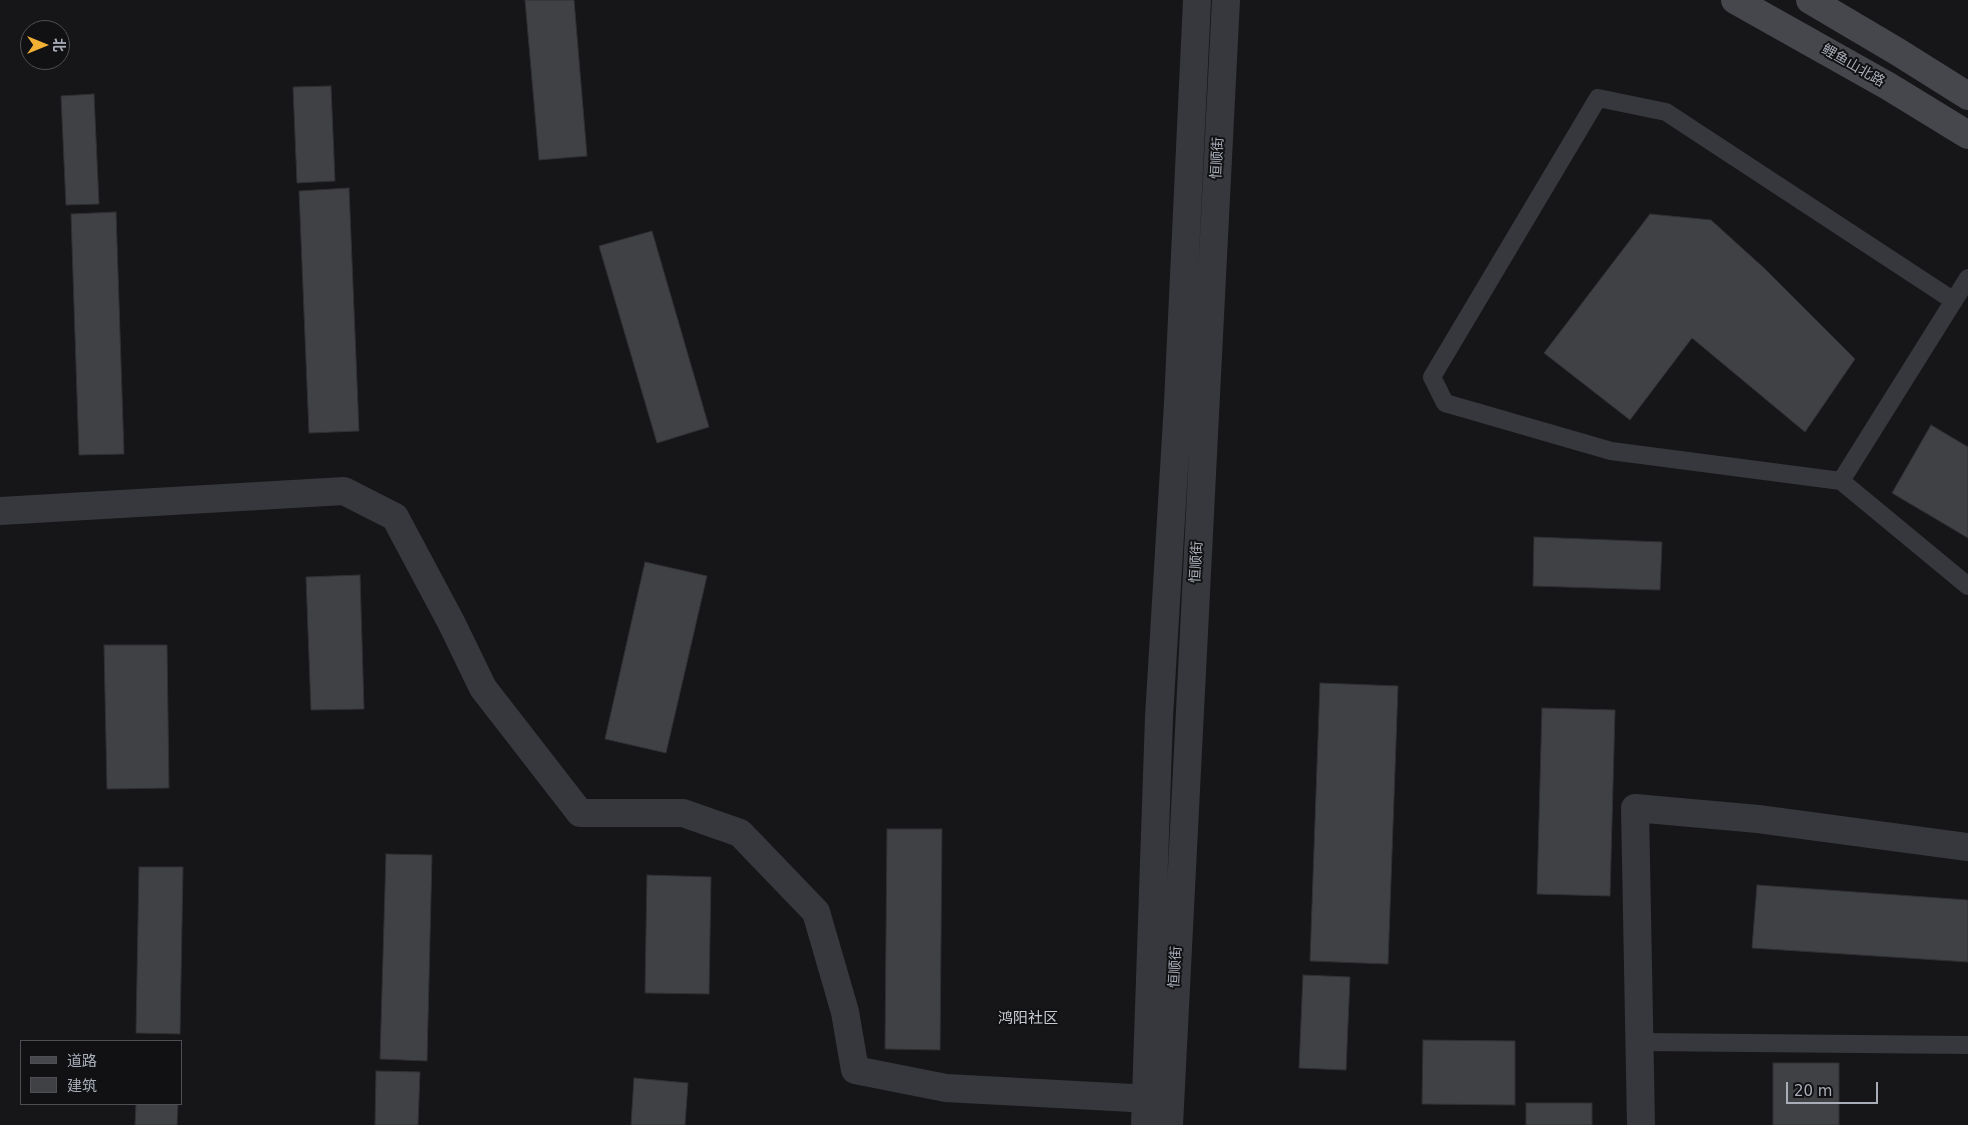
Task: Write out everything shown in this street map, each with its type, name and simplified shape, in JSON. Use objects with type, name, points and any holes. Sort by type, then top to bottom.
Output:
[{"type":"main road","name":"鲤鱼山北路","points":[[1735,0],[1888,86],[1968,135]]},
{"type":"main road","points":[[1810,0],[1968,96]]},
{"type":"street","name":"恒顺街","points":[[1158,1112],[1159,717],[1178,403],[1197,0]]},
{"type":"street","name":"恒顺街","points":[[1158,1112],[1226,0]]},
{"type":"street","points":[[0,511],[344,491],[361,499],[395,517],[452,624],[483,688],[580,813],[683,813],[740,833],[816,912],[845,1012],[855,1070],[946,1088],[1158,1112]]},
{"type":"street","points":[[1641,1125],[1635,808],[1758,819],[1968,846]]},
{"type":"lane","points":[[1954,301],[1666,112],[1598,98],[1432,377],[1445,403],[1610,451],[1841,481],[1968,586]]},
{"type":"lane","points":[[1841,481],[1968,278]]},
{"type":"lane","points":[[1639,1042],[1968,1045]]},
{"type":"building","points":[[525,0],[574,0],[587,156],[539,160]]},
{"type":"building","points":[[331,86],[335,181],[297,183],[293,87]]},
{"type":"building","points":[[94,94],[99,204],[66,205],[61,96]]},
{"type":"building","points":[[349,188],[359,431],[309,433],[299,191]]},
{"type":"building","points":[[116,212],[124,454],[79,455],[71,214]]},
{"type":"building","points":[[1650,214],[1711,220],[1764,268],[1855,359],[1805,432],[1692,338],[1630,420],[1544,353]]},
{"type":"building","points":[[652,231],[709,427],[657,443],[599,246]]},
{"type":"building","points":[[1931,425],[1968,447],[1968,538],[1892,493]]},
{"type":"building","points":[[1534,537],[1662,542],[1660,590],[1533,586]]},
{"type":"building","points":[[645,562],[707,576],[666,753],[605,739]]},
{"type":"building","points":[[360,575],[364,709],[311,710],[306,577]]},
{"type":"building","points":[[104,645],[167,645],[169,788],[107,789]]},
{"type":"building","points":[[1320,683],[1398,686],[1388,964],[1310,961]]},
{"type":"building","points":[[1542,708],[1615,710],[1610,896],[1537,894]]},
{"type":"building","points":[[887,829],[942,829],[940,1050],[885,1049]]},
{"type":"building","points":[[386,854],[432,855],[427,1061],[380,1059]]},
{"type":"building","points":[[139,867],[183,867],[180,1034],[136,1033]]},
{"type":"building","points":[[647,875],[711,877],[709,994],[645,993]]},
{"type":"building","points":[[1757,885],[1968,900],[1968,962],[1752,948]]},
{"type":"building","points":[[1303,975],[1350,977],[1346,1070],[1299,1068]]},
{"type":"building","points":[[1423,1040],[1515,1041],[1515,1105],[1422,1104]]},
{"type":"building","points":[[1773,1063],[1839,1063],[1839,1125],[1773,1125]]},
{"type":"building","points":[[376,1071],[420,1072],[418,1125],[375,1125]]},
{"type":"building","points":[[634,1078],[688,1083],[685,1125],[631,1125]]},
{"type":"building","points":[[1526,1103],[1592,1103],[1592,1125],[1526,1125]]},
{"type":"building","points":[[136,1105],[178,1105],[177,1125],[135,1125]]},
{"type":"district","name":"鸿阳社区","points":[[1028,1019]]}]
